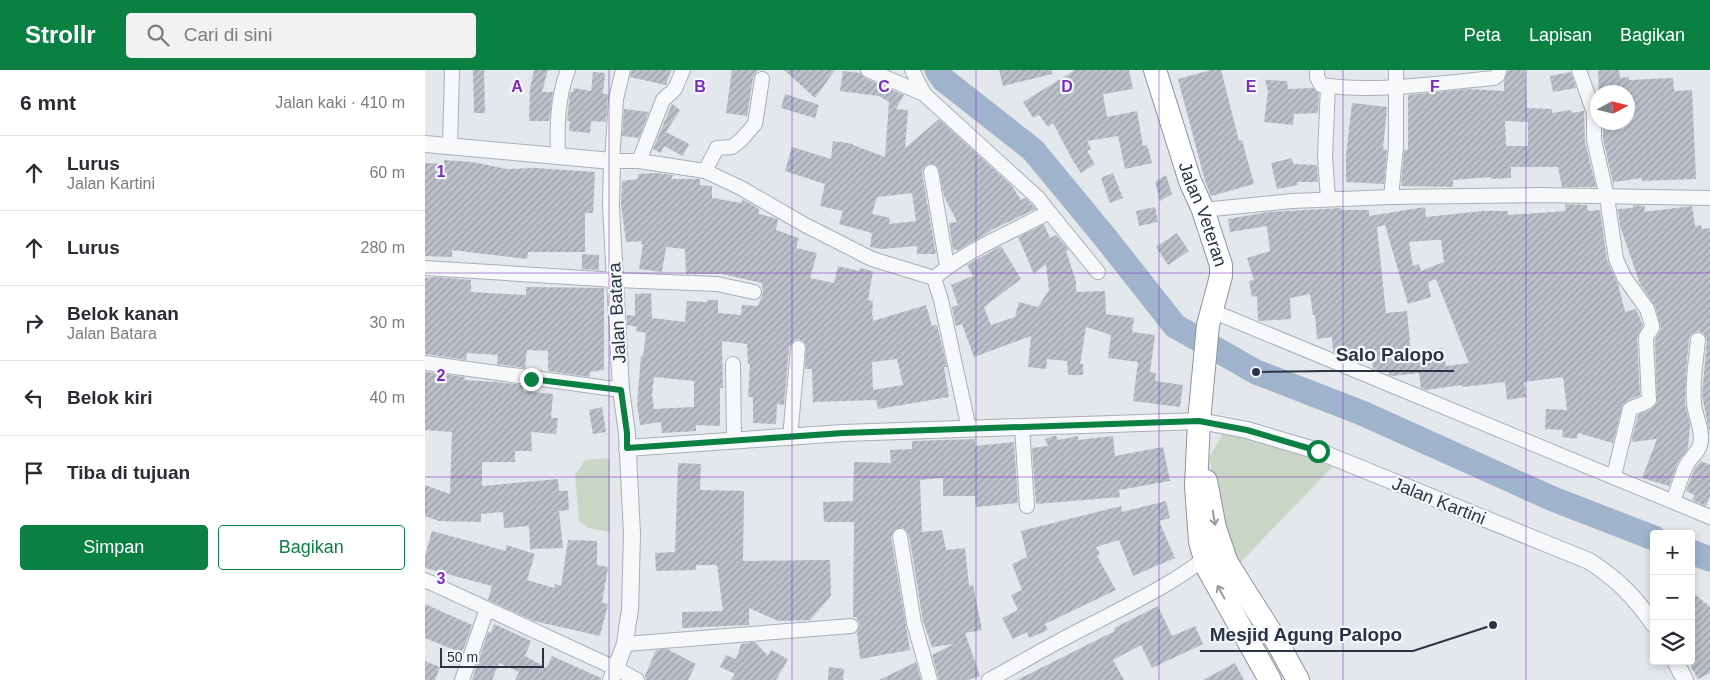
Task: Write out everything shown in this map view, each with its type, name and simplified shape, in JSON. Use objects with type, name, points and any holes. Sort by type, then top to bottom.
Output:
[{"type":"highway","name":"Jalan Veteran","points":[[1155,70],[1190,181],[1203,210],[1221,265],[1221,276],[1210,318],[1199,421],[1195,486],[1200,542],[1204,559],[1270,680]]},
{"type":"highway","points":[[1197,454],[1209,490],[1215,528],[1227,562],[1277,642],[1298,680]]},
{"type":"highway","points":[[1255,653],[1277,642]]},
{"type":"street","points":[[450,146],[452,70]]},
{"type":"street","points":[[558,157],[560,100],[568,70]]},
{"type":"street","points":[[612,161],[616,99],[623,70]]},
{"type":"street","points":[[639,161],[663,100],[675,89],[683,70]]},
{"type":"street","points":[[868,70],[924,94],[1038,198],[1098,272]]},
{"type":"street","points":[[912,70],[924,94]]},
{"type":"street","points":[[1317,70],[1317,77],[1321,85],[1327,86],[1396,86],[1494,78],[1499,75],[1499,70]]},
{"type":"street","points":[[1391,197],[1396,147],[1396,70]]},
{"type":"street","points":[[1579,70],[1594,113],[1594,140],[1607,197],[1616,259],[1619,269],[1647,309],[1652,328],[1646,336],[1649,400],[1630,409],[1614,476]]},
{"type":"street","points":[[705,171],[717,148],[732,146],[741,140],[755,124],[762,79]]},
{"type":"street","points":[[1327,86],[1325,156],[1327,199]]},
{"type":"street","points":[[425,144],[558,157],[639,161],[705,171],[741,188],[805,225],[872,258],[933,278]]},
{"type":"street","name":"Jalan Batara","points":[[612,161],[611,207],[621,390],[627,433],[632,534],[630,610],[625,644],[614,674]]},
{"type":"street","points":[[931,172],[947,266]]},
{"type":"street","points":[[1203,210],[1327,199],[1391,197],[1538,195],[1710,198]]},
{"type":"street","points":[[933,278],[947,266],[996,238],[1049,212]]},
{"type":"street","points":[[425,268],[616,280],[717,284],[754,292]]},
{"type":"street","points":[[933,278],[941,300],[969,429]]},
{"type":"street","points":[[1210,318],[1614,476],[1710,516]]},
{"type":"street","points":[[1673,501],[1686,465],[1697,452],[1700,444],[1700,425],[1696,416],[1694,393],[1698,340]]},
{"type":"street","points":[[790,438],[798,348]]},
{"type":"street","points":[[425,363],[621,390]]},
{"type":"street","points":[[733,364],[734,440]]},
{"type":"street","name":"Jalan Kartini","points":[[627,448],[843,433],[1199,421],[1247,430],[1318,451],[1589,561],[1623,587],[1650,620]]},
{"type":"street","points":[[1022,426],[1027,506]]},
{"type":"street","points":[[900,536],[914,624],[930,680]]},
{"type":"street","points":[[989,680],[1074,633],[1165,587],[1204,559]]},
{"type":"street","points":[[425,580],[487,609],[614,674],[637,680]]},
{"type":"street","points":[[463,680],[487,609]]},
{"type":"street","points":[[625,644],[851,626]]},
{"type":"street","points":[[1677,665],[1685,680]]},
{"type":"green space","points":[[1244,434],[1334,465],[1239,564],[1225,540],[1209,458],[1222,435]]},
{"type":"green space","points":[[610,458],[610,532],[588,528],[579,521],[575,475],[585,460]]},
{"type":"building","points":[[473,70],[484,70],[485,113],[474,113]]},
{"type":"building","points":[[534,70],[548,70],[542,92],[553,92],[549,121],[529,121],[530,89]]},
{"type":"building","points":[[632,70],[671,70],[666,85],[630,77]]},
{"type":"building","points":[[732,70],[758,70],[753,78],[747,116],[726,113]]},
{"type":"building","points":[[784,70],[835,70],[815,98]]},
{"type":"building","points":[[999,70],[1052,70],[1052,74],[1003,86]]},
{"type":"building","points":[[1075,70],[1129,70],[1133,89],[1103,94],[1107,117],[1137,111],[1143,146],[1147,145],[1152,163],[1125,169],[1118,136],[1087,141],[1091,149],[1087,151],[1095,164],[1081,173],[1053,123],[1048,127],[1039,115],[1033,118],[1023,102]]},
{"type":"building","points":[[1211,70],[1221,70],[1239,141],[1242,140],[1254,184],[1211,196],[1205,181],[1178,79]]},
{"type":"building","points":[[1508,70],[1525,70],[1527,108],[1552,109],[1552,113],[1571,110],[1572,113],[1584,111],[1585,142],[1596,187],[1562,187],[1558,167],[1511,167],[1511,178],[1491,179],[1491,177],[1453,180],[1453,187],[1401,186],[1404,150],[1408,150],[1408,95],[1467,89],[1504,91],[1504,81]],"holes":[[[1505,121],[1528,122],[1528,146],[1506,146]]]},
{"type":"building","points":[[1598,70],[1619,70],[1620,78],[1629,77],[1629,80],[1673,78],[1674,91],[1692,90],[1696,179],[1642,181],[1642,178],[1614,182],[1614,187],[1603,139],[1603,130],[1635,130],[1635,85],[1599,85]]},
{"type":"building","points":[[843,71],[860,73],[865,78],[904,95],[896,109],[908,110],[905,148],[939,119],[1012,186],[1021,200],[1026,198],[1036,209],[991,230],[958,250],[953,250],[949,223],[957,222],[944,196],[938,167],[934,164],[929,164],[923,169],[922,173],[936,254],[917,254],[917,246],[882,249],[870,247],[872,233],[839,224],[843,211],[820,206],[825,184],[785,171],[792,147],[831,159],[833,141],[853,144],[885,157],[889,102],[879,96],[840,91]],"holes":[[[912,193],[916,221],[889,224],[890,218],[872,214],[877,197]]]},
{"type":"building","points":[[593,72],[605,73],[603,94],[608,94],[606,122],[591,121],[590,133],[569,131],[570,121],[567,121],[570,92],[573,92],[574,88],[591,91]]},
{"type":"building","points":[[1571,72],[1576,88],[1553,92],[1550,76]]},
{"type":"building","points":[[1265,80],[1287,81],[1288,89],[1313,88],[1319,93],[1318,113],[1294,114],[1293,125],[1264,122],[1268,91]]},
{"type":"building","points":[[785,94],[819,105],[815,118],[781,108]]},
{"type":"building","points":[[1352,103],[1387,107],[1383,149],[1387,150],[1384,184],[1346,182],[1346,156]]},
{"type":"building","points":[[672,104],[680,110],[666,132],[689,144],[683,156],[664,146],[661,153],[653,149]]},
{"type":"building","points":[[624,109],[649,112],[639,138],[622,136]]},
{"type":"building","points":[[1292,158],[1293,164],[1317,165],[1318,182],[1297,182],[1298,185],[1277,189],[1271,163]]},
{"type":"building","points":[[444,160],[472,162],[507,169],[535,168],[595,172],[593,213],[585,213],[585,252],[528,252],[527,259],[452,250],[452,257],[425,256],[425,163],[444,164]]},
{"type":"building","points":[[657,173],[673,175],[671,179],[700,179],[700,185],[712,186],[712,198],[742,203],[742,200],[746,201],[759,209],[759,214],[778,219],[776,230],[799,238],[796,248],[817,253],[810,278],[834,283],[838,266],[859,271],[860,268],[873,271],[868,300],[873,301],[873,321],[926,305],[932,326],[937,325],[947,367],[944,367],[949,397],[878,409],[876,400],[813,402],[812,369],[805,369],[806,345],[798,339],[794,340],[789,347],[784,405],[777,404],[776,424],[753,423],[753,397],[748,397],[750,364],[748,364],[747,344],[722,341],[723,388],[720,388],[720,426],[696,425],[696,431],[662,433],[661,422],[640,425],[637,404],[641,356],[643,356],[646,333],[636,331],[637,327],[627,325],[627,315],[635,316],[635,294],[651,293],[652,318],[685,322],[687,301],[707,302],[707,300],[718,300],[718,313],[741,315],[742,305],[758,306],[763,293],[762,283],[722,274],[686,274],[685,249],[666,247],[662,272],[639,269],[643,244],[641,244],[642,241],[626,242],[621,204],[622,181],[638,179],[638,174]],"holes":[[[897,359],[903,385],[873,390],[872,362]],[[654,377],[694,381],[694,407],[654,409],[652,395]]]},
{"type":"building","points":[[1113,173],[1123,198],[1110,203],[1101,178]]},
{"type":"building","points":[[1166,175],[1172,194],[1160,201],[1155,182]]},
{"type":"building","points":[[1565,204],[1587,205],[1588,211],[1600,210],[1607,260],[1618,284],[1625,312],[1636,309],[1643,326],[1637,337],[1640,395],[1623,404],[1613,443],[1578,433],[1577,439],[1562,437],[1563,430],[1545,429],[1546,409],[1567,410],[1563,377],[1524,382],[1526,397],[1507,400],[1505,382],[1426,390],[1421,388],[1419,373],[1389,375],[1389,370],[1373,368],[1372,357],[1353,359],[1353,350],[1333,352],[1332,337],[1317,339],[1315,315],[1313,315],[1310,294],[1290,298],[1291,319],[1258,321],[1257,296],[1252,297],[1249,281],[1254,280],[1247,258],[1270,251],[1267,226],[1230,232],[1228,219],[1268,212],[1341,208],[1341,210],[1369,210],[1369,216],[1425,207],[1426,217],[1483,211],[1508,211],[1508,215],[1566,211]],"holes":[[[1385,225],[1408,304],[1431,297],[1428,282],[1436,279],[1469,363],[1446,366],[1442,348],[1411,354],[1407,311],[1386,313],[1377,227]],[[1441,240],[1444,262],[1421,271],[1419,264],[1413,266],[1409,242]]]},
{"type":"building","points":[[1633,205],[1645,206],[1644,212],[1692,206],[1695,226],[1701,225],[1702,229],[1710,228],[1710,435],[1702,395],[1707,340],[1703,333],[1698,331],[1691,334],[1689,339],[1686,371],[1685,404],[1690,424],[1688,449],[1679,460],[1669,486],[1642,478],[1657,439],[1631,442],[1638,415],[1651,409],[1657,403],[1655,340],[1661,328],[1655,306],[1640,284],[1620,226],[1618,209],[1633,208]]},
{"type":"building","points":[[1155,207],[1158,222],[1139,226],[1136,211]]},
{"type":"building","points":[[1044,224],[1050,238],[1056,235],[1069,250],[1066,251],[1076,281],[1076,292],[1105,291],[1106,314],[1134,318],[1132,332],[1155,335],[1150,372],[1156,373],[1155,381],[1183,385],[1180,407],[1133,401],[1138,362],[1108,358],[1111,335],[1086,327],[1080,364],[1083,364],[1083,375],[1068,375],[1067,361],[1047,359],[1046,369],[1028,367],[1031,336],[974,357],[962,324],[956,326],[955,323],[952,307],[958,305],[951,285],[973,276],[967,265],[1001,246],[1021,279],[984,307],[991,325],[1015,317],[1019,302],[1038,307],[1049,290],[1046,264],[1034,274],[1018,237]]},
{"type":"building","points":[[1177,233],[1189,251],[1168,265],[1156,247]]},
{"type":"building","points":[[582,254],[599,255],[599,270],[582,269]]},
{"type":"building","points":[[425,278],[471,280],[471,292],[526,295],[526,287],[604,288],[604,370],[590,372],[590,377],[548,371],[548,351],[527,350],[525,368],[497,364],[498,355],[467,353],[466,360],[425,354]]},
{"type":"building","points":[[425,372],[465,377],[464,380],[524,385],[523,391],[553,394],[551,418],[558,418],[556,434],[531,432],[532,451],[515,451],[515,462],[482,462],[482,486],[558,479],[559,491],[568,491],[569,510],[559,511],[563,548],[530,549],[529,526],[504,528],[503,512],[481,514],[481,522],[439,521],[425,516],[425,485],[450,494],[452,432],[425,430]]},
{"type":"building","points":[[602,407],[606,432],[593,434],[589,410]]},
{"type":"building","points":[[1056,436],[1058,440],[1078,436],[1078,440],[1113,436],[1115,456],[1163,447],[1170,481],[1119,490],[1120,497],[1036,504],[1032,448],[1048,446],[1045,439]]},
{"type":"building","points":[[975,439],[975,446],[1014,442],[1018,503],[976,507],[975,496],[943,496],[943,478],[920,480],[922,532],[942,530],[946,550],[965,548],[969,586],[973,585],[982,630],[965,633],[980,676],[968,680],[939,680],[932,655],[954,644],[932,647],[923,621],[909,535],[903,528],[894,530],[891,537],[910,650],[860,659],[857,632],[860,625],[856,617],[853,617],[854,522],[824,522],[823,502],[853,501],[854,462],[891,463],[890,450],[912,449],[912,441]]},
{"type":"building","points":[[1701,461],[1710,465],[1710,496],[1706,506],[1692,500],[1695,495],[1686,491],[1695,468]]},
{"type":"building","points":[[678,463],[701,464],[700,490],[744,491],[743,561],[830,560],[831,596],[810,620],[778,621],[749,608],[749,625],[682,628],[682,612],[723,611],[717,565],[696,565],[696,570],[656,571],[655,553],[675,552]]},
{"type":"building","points":[[1166,501],[1170,518],[1159,521],[1175,558],[1133,576],[1119,540],[1096,547],[1100,554],[1097,556],[1116,590],[1045,624],[1048,630],[1029,638],[1027,632],[1013,639],[1002,618],[1018,610],[1011,595],[1022,590],[1012,564],[1027,557],[1021,531],[1121,506],[1122,512]]},
{"type":"building","points":[[432,531],[506,551],[506,545],[535,554],[527,580],[554,588],[555,584],[561,586],[568,540],[597,541],[597,565],[608,567],[602,603],[608,604],[600,636],[534,621],[488,600],[492,586],[425,568],[425,556]]},
{"type":"building","points":[[1695,594],[1710,607],[1710,673],[1698,679],[1691,665],[1695,665]]},
{"type":"building","points":[[425,604],[472,625],[462,653],[425,638]]},
{"type":"building","points":[[1158,606],[1172,636],[1195,626],[1203,644],[1152,668],[1141,645],[1113,660],[1124,680],[1017,680],[1115,631],[1114,628]]},
{"type":"building","points":[[494,624],[531,641],[525,656],[547,668],[552,656],[601,678],[601,680],[515,680],[519,672],[499,663],[492,680],[472,680],[488,632],[491,633]]},
{"type":"building","points":[[755,642],[768,656],[771,650],[788,659],[776,680],[731,680],[735,674],[720,667],[726,655],[736,659],[741,644]]},
{"type":"building","points":[[667,649],[696,664],[688,680],[646,680],[645,676],[656,650]]},
{"type":"building","points":[[425,661],[440,667],[435,680],[425,680]]},
{"type":"building","points":[[916,662],[921,680],[879,680],[904,668]]},
{"type":"building","points":[[1235,663],[1244,680],[1203,680]]},
{"type":"building","points":[[829,667],[844,669],[843,680],[828,680]]},
{"type":"waterway","points":[[937,70],[944,80],[1033,150],[1175,326],[1256,372],[1362,413],[1553,499],[1650,536]]},
{"type":"waterway","points":[[1695,553],[1710,559]]},
{"type":"place","name":"Salo Palopo","points":[[1256,372]]},
{"type":"place","name":"Mesjid Agung Palopo","points":[[1493,625]]},
{"type":"route","points":[[531,379],[621,390],[627,433],[627,448],[843,433],[1199,421],[1229,425],[1318,451]]}]
